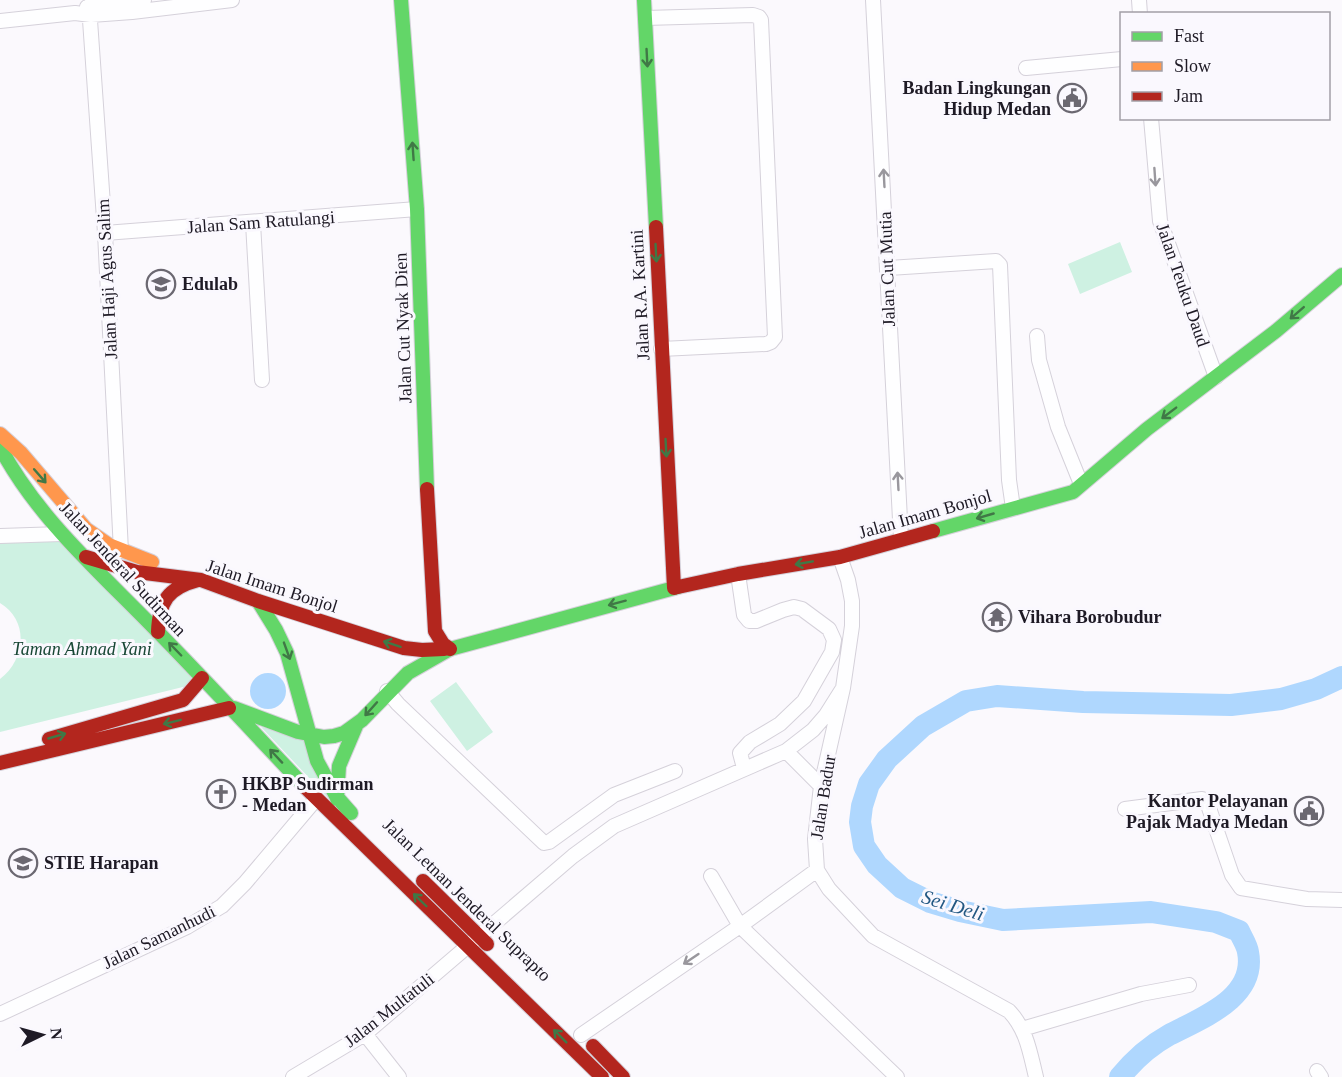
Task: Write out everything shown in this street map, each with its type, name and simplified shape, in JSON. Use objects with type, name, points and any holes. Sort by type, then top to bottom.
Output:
[{"type":"main road","name":"Jalan Cut Nyak Dien","points":[[401,0],[417,209],[427,496],[435,631],[443,644],[450,648]]},
{"type":"main road","name":"Jalan R.A. Kartini","points":[[644,0],[674,588]]},
{"type":"main road","name":"Jalan Imam Bonjol","points":[[82,555],[138,572],[201,580],[258,601],[404,648],[422,650],[450,648],[674,588],[738,574],[840,557],[1073,492],[1147,429],[1276,331],[1342,275]]},
{"type":"main road","name":"Jalan Jenderal Sudirman","points":[[0,434],[21,453],[86,529],[97,538],[122,551],[201,580]]},
{"type":"main road","name":"Jalan Jenderal Sudirman","points":[[0,447],[9,464],[61,534],[229,708]]},
{"type":"main road","points":[[158,632],[159,613],[165,598],[184,584],[201,580]]},
{"type":"main road","name":"Jalan Letnan Jenderal Suprapto","points":[[258,601],[283,641],[323,778],[337,799],[361,823]]},
{"type":"main road","name":"Jalan Imam Bonjol","points":[[337,799],[339,766],[356,726],[387,691],[418,666],[450,648]]},
{"type":"main road","points":[[0,751],[183,700],[202,678]]},
{"type":"main road","points":[[0,764],[229,708],[261,720],[309,733],[336,736],[356,726]]},
{"type":"main road","name":"Jalan Letnan Jenderal Suprapto","points":[[229,708],[316,799],[602,1077]]},
{"type":"main road","name":"Jalan Letnan Jenderal Suprapto","points":[[410,869],[496,953]]},
{"type":"main road","points":[[577,1031],[623,1077]]},
{"type":"street","points":[[90,11],[144,0]]},
{"type":"street","points":[[0,21],[90,11],[232,0]]},
{"type":"street","name":"Jalan Cut Mutia","points":[[873,0],[889,268],[889,320],[901,539]]},
{"type":"street","name":"Jalan Haji Agus Salim","points":[[90,11],[105,233],[122,551]]},
{"type":"street","points":[[645,18],[753,15],[761,20],[774,337],[766,344],[661,349]]},
{"type":"street","points":[[1026,68],[1120,59]]},
{"type":"street","name":"Jalan Teuku Daud","points":[[1151,120],[1160,221],[1216,377]]},
{"type":"street","name":"Jalan Sam Ratulangi","points":[[105,233],[417,209]]},
{"type":"street","points":[[253,223],[262,380]]},
{"type":"street","points":[[889,268],[996,261],[1000,265],[1009,480],[1013,507]]},
{"type":"street","points":[[1037,336],[1039,360],[1058,427],[1081,484]]},
{"type":"street","points":[[0,536],[61,534]]},
{"type":"street","name":"Jalan Badur","points":[[817,870],[815,839],[821,786],[843,688],[852,626],[852,601],[840,557]]},
{"type":"street","points":[[738,574],[744,615],[748,621],[756,621],[794,607],[802,609],[829,629],[834,640],[832,652],[804,701],[780,724],[750,742],[740,753],[744,768]]},
{"type":"street","name":"Jalan Multatuli","points":[[294,1077],[364,1034],[573,856],[614,826],[786,751],[813,730],[826,715],[843,688]]},
{"type":"street","points":[[387,691],[544,843],[549,842],[614,795],[675,771]]},
{"type":"street","points":[[786,751],[821,786]]},
{"type":"street","name":"Jalan Samanhudi","points":[[0,1014],[187,927],[222,906],[245,883],[316,799]]},
{"type":"street","points":[[1125,809],[1202,799],[1208,805],[1234,881],[1242,888],[1297,898],[1342,900]]},
{"type":"street","points":[[577,1031],[740,926],[817,870],[829,890],[873,936],[1003,1007],[1015,1017],[1022,1029],[1036,1077]]},
{"type":"street","points":[[711,876],[740,926],[897,1077]]},
{"type":"street","points":[[1022,1029],[1141,994],[1189,985]]},
{"type":"street","points":[[364,1034],[399,1077]]},
{"type":"green space","points":[[1120,242],[1132,272],[1080,294],[1068,264]]},
{"type":"green space","name":"Taman Ahmad Yani","points":[[61,537],[192,676],[191,685],[0,732],[0,679],[15,662],[21,641],[16,620],[0,603],[0,540]]},
{"type":"green space","points":[[456,682],[493,732],[467,751],[430,701]]},
{"type":"green space","points":[[261,727],[305,737],[329,799]]},
{"type":"water","points":[[268,673],[281,678],[286,691],[281,704],[268,709],[255,704],[250,691],[255,678]]},
{"type":"waterway","name":"Sei Deli","points":[[1120,1077],[1136,1059],[1156,1044],[1210,1013],[1235,994],[1244,982],[1249,968],[1247,949],[1239,931],[1216,922],[1151,912],[1003,920],[930,902],[902,888],[877,865],[864,846],[860,822],[869,784],[887,759],[923,726],[966,701],[997,696],[1083,702],[1231,705],[1281,699],[1316,689],[1342,677]]},
{"type":"traffic: fast","points":[[401,0],[417,209],[427,489]]},
{"type":"traffic: fast","points":[[644,0],[656,227]]},
{"type":"traffic: fast","points":[[933,531],[1073,492],[1147,429],[1276,331],[1342,275]]},
{"type":"traffic: fast","points":[[0,447],[15,473],[52,522],[305,787]]},
{"type":"traffic: fast","points":[[229,708],[298,732],[324,737],[334,736],[344,733],[362,720],[408,673],[450,649],[678,587]]},
{"type":"traffic: fast","points":[[258,601],[287,653],[317,761],[336,796],[351,813]]},
{"type":"traffic: fast","points":[[337,799],[339,766],[356,726]]},
{"type":"traffic: slow","points":[[0,434],[21,453],[86,529],[109,545],[152,562]]},
{"type":"traffic: jam","points":[[656,227],[674,588]]},
{"type":"traffic: jam","points":[[427,489],[435,631],[443,644],[450,649]]},
{"type":"traffic: jam","points":[[678,587],[738,574],[840,557],[933,531]]},
{"type":"traffic: jam","points":[[86,557],[137,572],[201,580],[258,601],[404,648],[444,649]]},
{"type":"traffic: jam","points":[[158,632],[160,612],[167,597],[179,587],[198,580]]},
{"type":"traffic: jam","points":[[49,739],[183,700],[202,678]]},
{"type":"traffic: jam","points":[[0,763],[229,708]]},
{"type":"traffic: jam","points":[[305,787],[602,1077]]},
{"type":"traffic: jam","points":[[423,881],[487,944]]},
{"type":"traffic: jam","points":[[593,1046],[623,1077]]},
{"type":"place","name":"Badan Lingkungan Hidup Medan","points":[[1072,98]]},
{"type":"place","name":"Edulab","points":[[161,284]]},
{"type":"place","name":"Vihara Borobudur","points":[[997,617]]},
{"type":"place","name":"HKBP Sudirman - Medan","points":[[221,794]]},
{"type":"place","name":"Kantor Pelayanan Pajak Madya Medan","points":[[1309,811]]},
{"type":"place","name":"STIE Harapan","points":[[23,863]]}]
